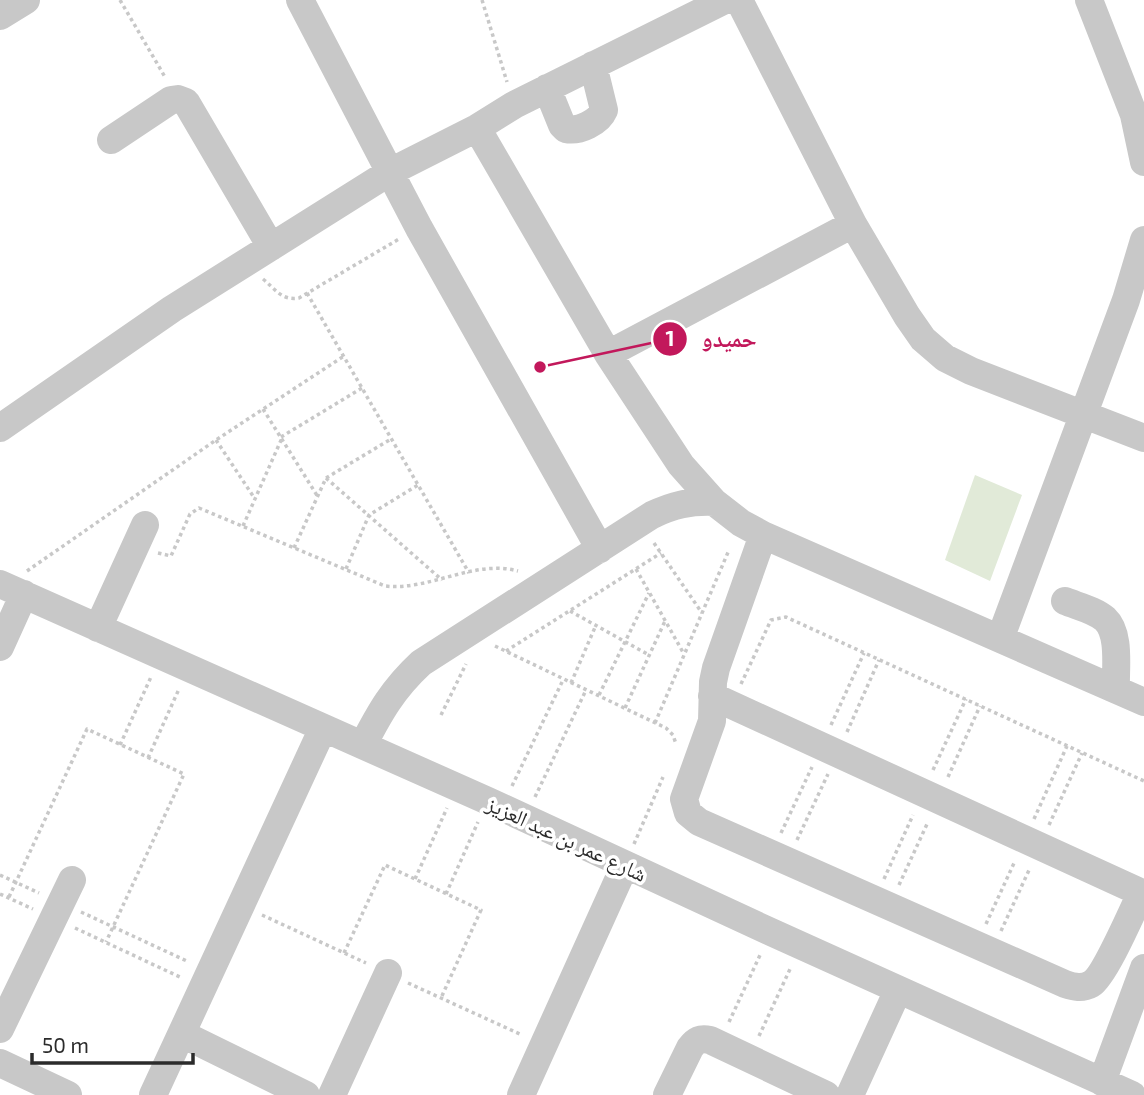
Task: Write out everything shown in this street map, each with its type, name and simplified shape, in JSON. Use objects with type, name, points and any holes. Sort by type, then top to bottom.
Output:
[{"type":"street","points":[[0,16],[26,0]]},
{"type":"street","points":[[300,0],[419,228],[600,549]]},
{"type":"street","points":[[0,428],[172,309],[390,172],[477,128],[514,105],[725,0]]},
{"type":"street","points":[[739,0],[853,223],[923,339],[945,358],[971,371],[1144,438]]},
{"type":"street","points":[[1089,0],[1134,115],[1144,162]]},
{"type":"street","points":[[548,89],[566,129],[577,130],[598,119],[604,110],[593,65]]},
{"type":"street","points":[[111,140],[171,100],[186,102],[271,247]]},
{"type":"street","points":[[477,128],[608,354],[681,464],[714,502],[752,529],[1144,702]]},
{"type":"street","points":[[608,354],[853,223]]},
{"type":"street","points":[[1000,639],[1126,300],[1144,240]]},
{"type":"street","points":[[363,745],[383,706],[400,683],[421,663],[473,636],[545,584],[640,523],[671,506],[693,501],[714,502]]},
{"type":"street","points":[[722,701],[1143,893],[1102,971],[1093,983],[1079,988],[1065,984],[699,821],[688,813],[684,799],[722,701],[716,668],[752,529]]},
{"type":"street","points":[[98,628],[141,535]]},
{"type":"street","points":[[0,647],[10,588]]},
{"type":"street","name":"شارع عمر بن عبد العزيز","points":[[10,588],[457,787],[1132,1095]]},
{"type":"street","points":[[1065,601],[1104,618],[1111,627],[1116,689]]},
{"type":"street","points":[[153,1095],[323,728]]},
{"type":"street","points":[[521,1095],[625,865]]},
{"type":"street","points":[[0,1029],[62,900]]},
{"type":"street","points":[[1102,1082],[1144,968]]},
{"type":"street","points":[[331,1095],[388,973]]},
{"type":"street","points":[[850,1095],[898,990]]},
{"type":"street","points":[[182,1034],[306,1095]]},
{"type":"street","points":[[667,1095],[694,1042],[702,1038],[827,1095]]},
{"type":"street","points":[[0,1063],[68,1095]]},
{"type":"path","points":[[120,0],[178,99]]},
{"type":"path","points":[[482,0],[514,105]]},
{"type":"path","points":[[244,264],[281,296],[299,298],[419,228]]},
{"type":"path","points":[[307,293],[469,573]]},
{"type":"path","points":[[10,588],[216,440],[344,356]]},
{"type":"path","points":[[243,526],[281,438],[362,388]]},
{"type":"path","points":[[263,409],[318,496]]},
{"type":"path","points":[[294,548],[326,478],[391,439]]},
{"type":"path","points":[[216,440],[255,499]]},
{"type":"path","points":[[326,478],[442,580]]},
{"type":"path","points":[[346,569],[369,515],[418,485]]},
{"type":"path","points":[[141,535],[166,557],[171,556],[190,514],[199,508],[385,586],[403,588],[491,568],[527,574],[545,584]]},
{"type":"path","points":[[640,523],[702,613]]},
{"type":"path","points":[[654,723],[702,613],[752,529]]},
{"type":"path","points":[[506,651],[661,553]]},
{"type":"path","points":[[636,569],[684,654]]},
{"type":"path","points":[[599,696],[649,593]]},
{"type":"path","points":[[570,611],[649,655]]},
{"type":"path","points":[[722,701],[771,620],[786,617],[1144,781]]},
{"type":"path","points":[[625,709],[665,621]]},
{"type":"path","points":[[571,683],[596,625]]},
{"type":"path","points":[[441,715],[473,636],[654,723],[673,735],[676,745],[673,754]]},
{"type":"path","points":[[120,745],[161,655]]},
{"type":"path","points":[[148,758],[189,668]]},
{"type":"path","points":[[505,809],[563,679]]},
{"type":"path","points":[[446,894],[586,690]]},
{"type":"path","points":[[9,897],[87,729],[184,774],[106,942]]},
{"type":"path","points":[[625,865],[668,766]]},
{"type":"path","points":[[415,880],[457,787]]},
{"type":"path","points":[[344,953],[385,865],[481,910],[441,998]]},
{"type":"path","points":[[0,875],[62,900],[207,980]]},
{"type":"path","points":[[0,894],[9,897],[62,900],[106,942],[207,980]]},
{"type":"path","points":[[719,1044],[771,932]]},
{"type":"path","points":[[749,1058],[801,946]]},
{"type":"green space","points":[[975,475],[1022,495],[990,581],[945,560]]},
{"type":"place","name":"حميدو","points":[[540,367]]}]
